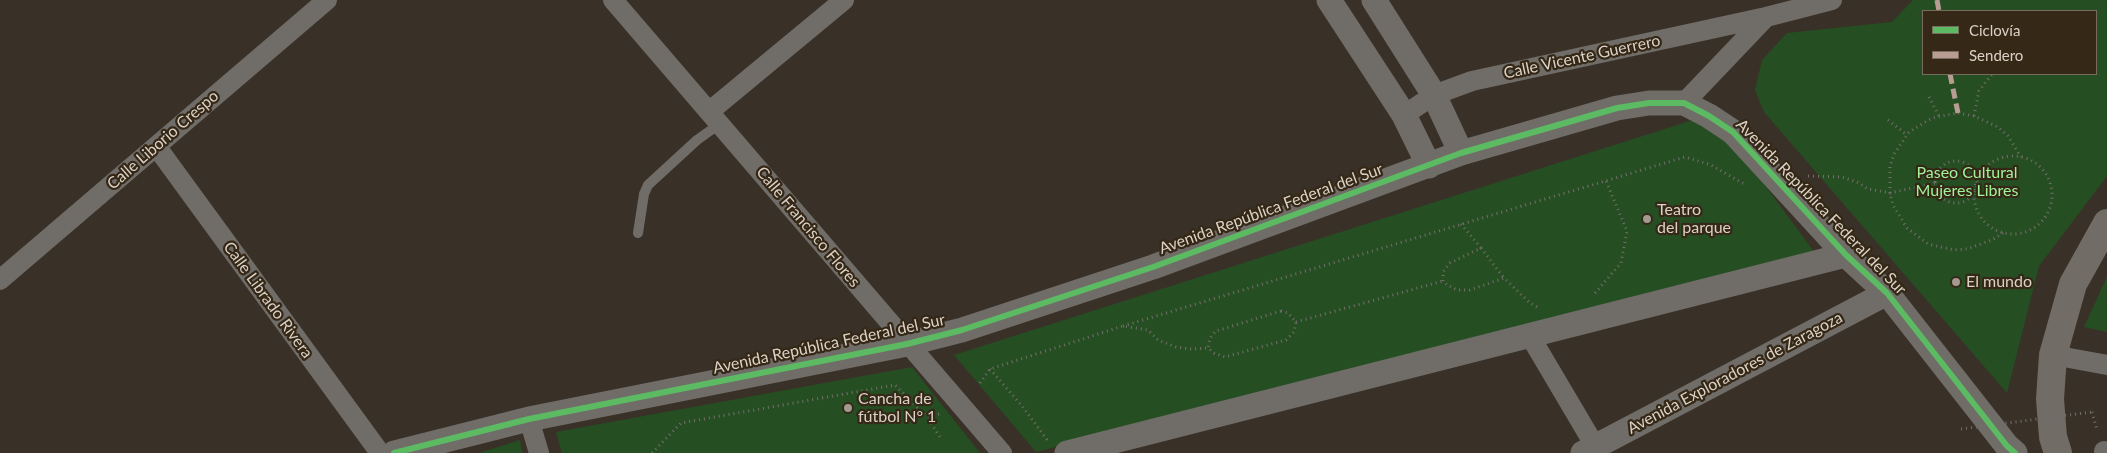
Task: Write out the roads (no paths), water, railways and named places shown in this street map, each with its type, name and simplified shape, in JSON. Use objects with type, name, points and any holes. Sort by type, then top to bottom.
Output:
[{"type":"main road","points":[[2058,453],[2053,437],[2050,400],[2053,355],[2073,284],[2107,223]]},
{"type":"street","name":"Calle Liborio Crespo","points":[[0,280],[327,0]]},
{"type":"street","name":"Calle Francisco Flores","points":[[614,0],[1002,453]]},
{"type":"street","points":[[715,117],[844,0]]},
{"type":"street","points":[[1329,0],[1404,114],[1429,166]]},
{"type":"street","points":[[1374,0],[1434,95],[1460,153]]},
{"type":"street","name":"Calle Vicente Guerrero","points":[[1404,114],[1434,95],[1472,82],[1766,17],[1832,0]]},
{"type":"street","points":[[1684,104],[1766,17]]},
{"type":"street","name":"Avenida República Federal del Sur","points":[[394,453],[529,419],[907,344],[962,330],[1153,267],[1460,153],[1617,108],[1649,102],[1684,104],[1709,116],[1732,132],[1846,255],[1887,293],[2007,446],[2015,453]]},
{"type":"street","name":"Calle Librado Rivera","points":[[156,146],[380,453]]},
{"type":"street","name":"Avenida República Federal del Sur","points":[[1058,449],[1530,336],[1846,255]]},
{"type":"street","name":"Avenida Exploradores de Zaragoza","points":[[1593,451],[1887,293]]},
{"type":"street","points":[[1530,336],[1593,451]]},
{"type":"street","points":[[2053,355],[2107,365]]},
{"type":"street","points":[[529,419],[539,453]]},
{"type":"lane","points":[[638,233],[644,194],[648,185],[697,140],[715,117]]},
{"type":"place","name":"Teatro del parque","points":[[1647,219]]},
{"type":"place","name":"El mundo","points":[[1956,282]]},
{"type":"place","name":"Cancha de fútbol N° 1","points":[[848,408]]},
{"type":"park label","name":"Paseo Cultural Mujeres Libres","points":[[1967,182]]}]
